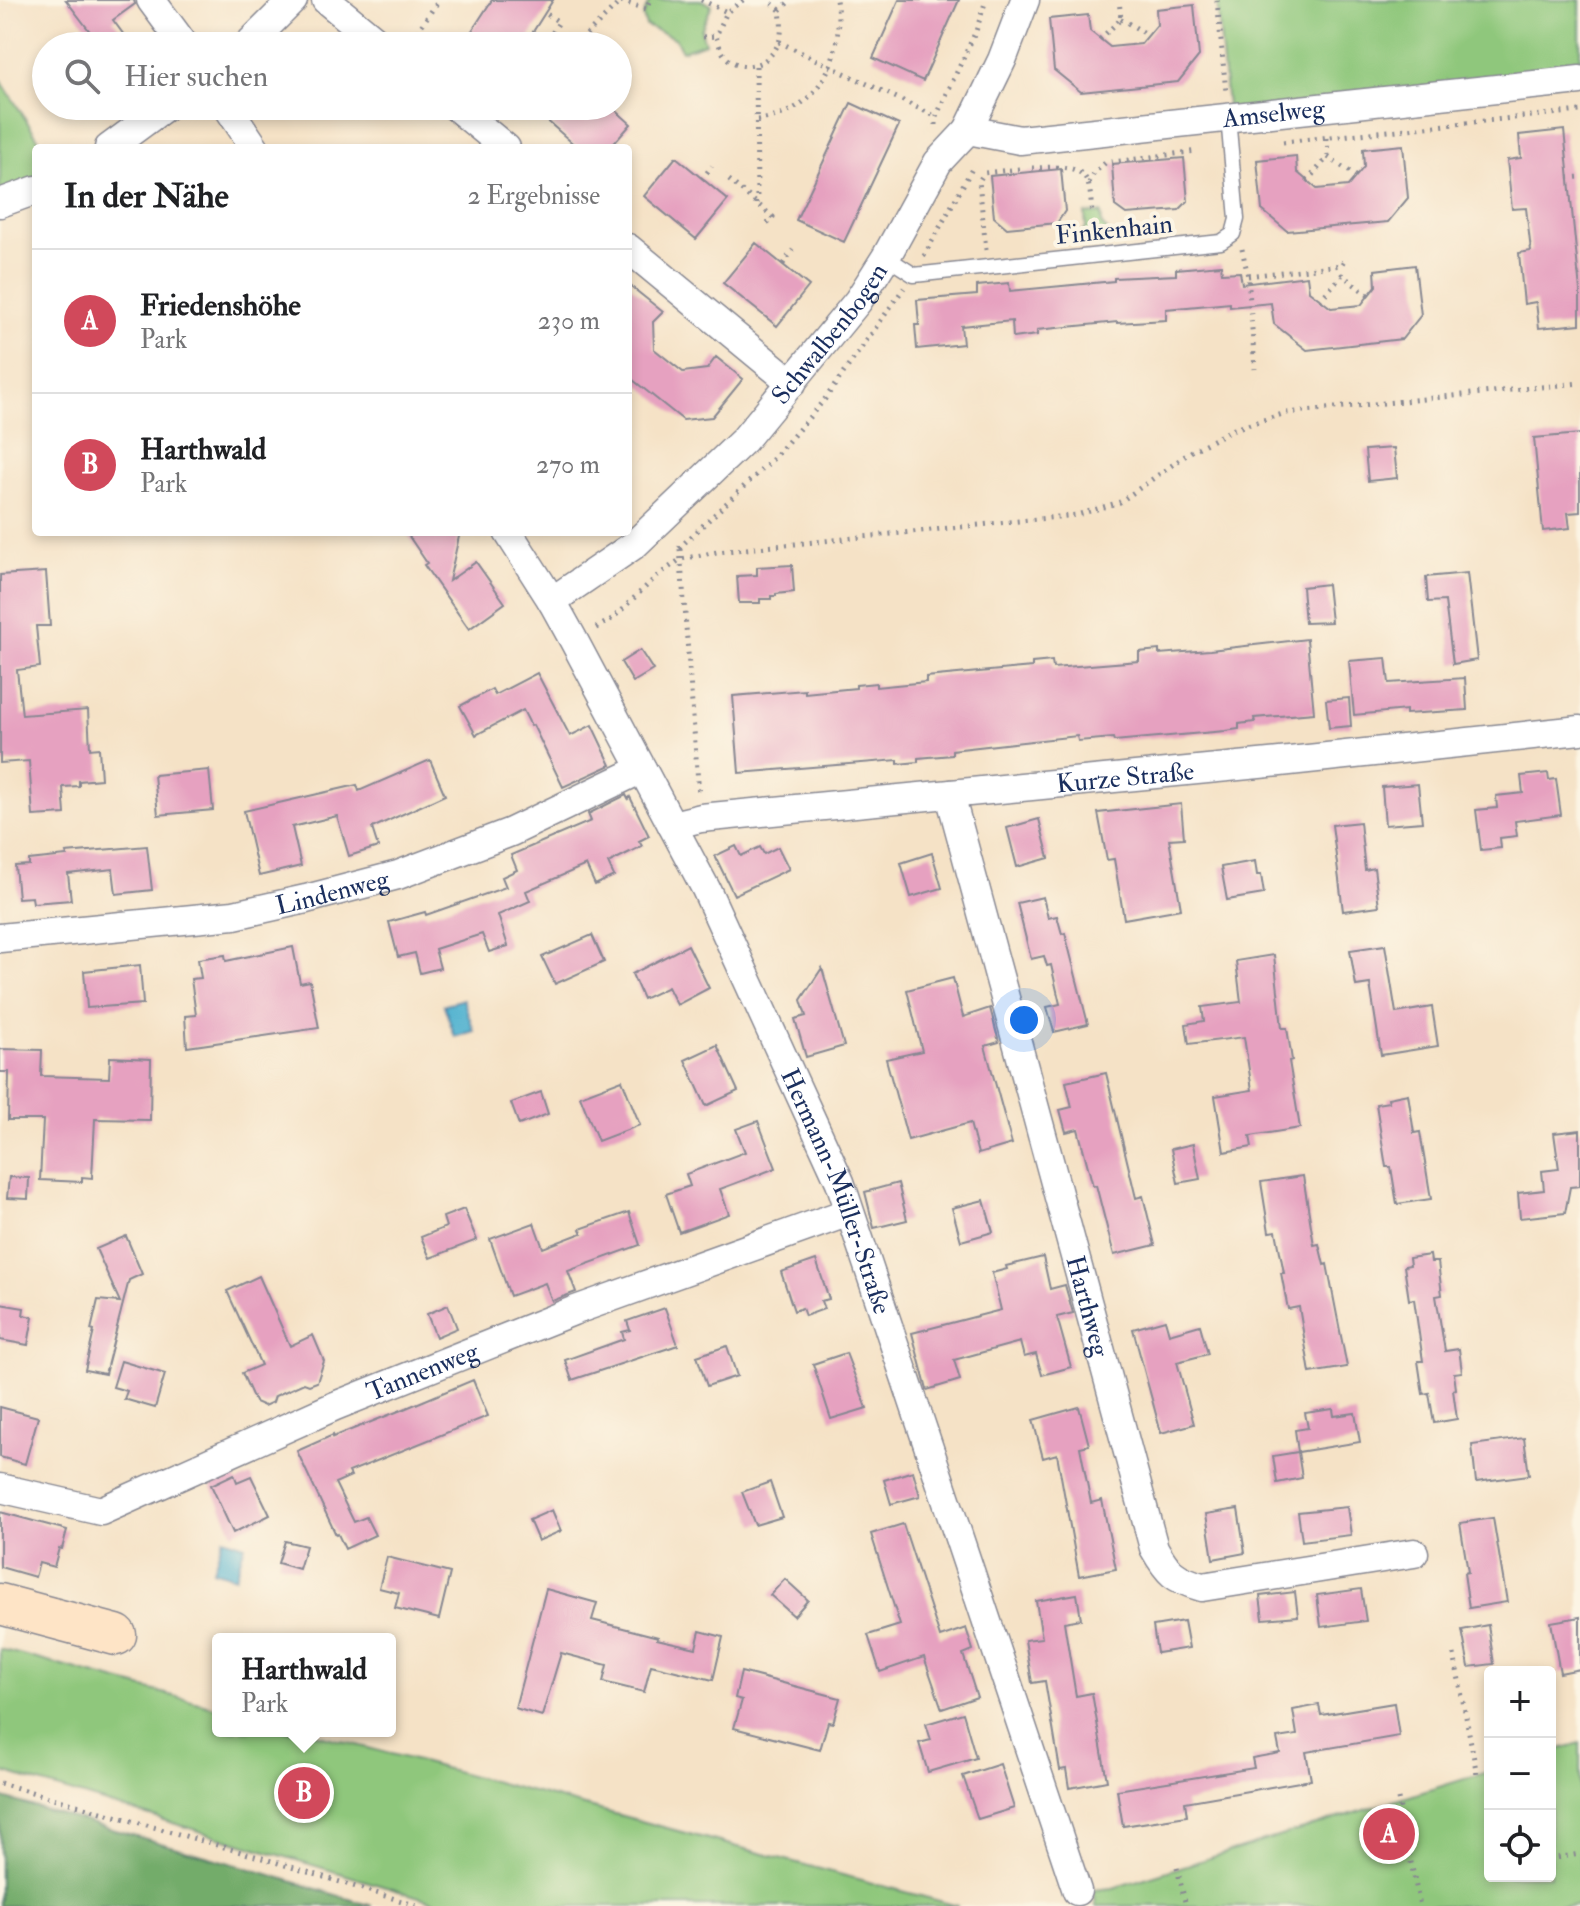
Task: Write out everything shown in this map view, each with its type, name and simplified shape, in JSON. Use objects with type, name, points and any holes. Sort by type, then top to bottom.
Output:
[{"type":"main road","points":[[0,1604],[116,1635]]},
{"type":"street","points":[[151,0],[175,32]]},
{"type":"street","points":[[261,32],[293,0]]},
{"type":"street","points":[[326,0],[365,32]]},
{"type":"street","name":"Schwalbenbogen","points":[[552,601],[634,545],[744,440],[858,301],[938,162],[968,130],[1002,60],[1025,0]]},
{"type":"street","name":"Amselweg","points":[[968,130],[1020,140],[1580,80]]},
{"type":"street","points":[[114,144],[147,120]]},
{"type":"street","points":[[236,120],[252,144]]},
{"type":"street","points":[[472,120],[501,144]]},
{"type":"street","points":[[0,203],[32,191]]},
{"type":"street","points":[[632,251],[792,383]]},
{"type":"street","name":"Hermann-Müller-Straße","points":[[511,536],[552,601],[706,889],[840,1182],[1077,1891]]},
{"type":"street","name":"Kurze Straße","points":[[672,825],[701,818],[1580,730]]},
{"type":"street","name":"Lindenweg","points":[[0,938],[234,915],[398,875],[511,832],[642,769]]},
{"type":"street","name":"Harthweg","points":[[952,794],[1154,1548],[1164,1567],[1181,1581],[1202,1587],[1414,1553]]},
{"type":"street","name":"Tannenweg","points":[[0,1488],[101,1511],[335,1406],[545,1322],[849,1212]]},
{"type":"lane","points":[[1228,117],[1237,219],[1233,234]]},
{"type":"lane","name":"Finkenhain","points":[[886,257],[914,275],[1221,242],[1233,234]]},
{"type":"path","points":[[417,32],[439,0]]},
{"type":"path","points":[[589,32],[621,1],[646,9],[650,0]]},
{"type":"path","points":[[701,0],[727,12]]},
{"type":"path","points":[[743,0],[727,12],[716,36],[728,59],[742,66],[756,66],[766,61],[779,42],[782,26],[780,10],[768,0]]},
{"type":"path","points":[[780,10],[791,0]]},
{"type":"path","points":[[757,120],[774,118],[792,110],[824,79],[838,40],[836,0]]},
{"type":"path","points":[[1119,0],[1121,19]]},
{"type":"path","points":[[1217,0],[1228,117]]},
{"type":"path","points":[[545,13],[559,22],[553,32]]},
{"type":"path","points":[[1121,19],[1148,35]]},
{"type":"path","points":[[1100,39],[1121,19]]},
{"type":"path","points":[[703,37],[716,36]]},
{"type":"path","points":[[779,42],[968,130]]},
{"type":"path","points":[[756,66],[757,204]]},
{"type":"path","points":[[1089,183],[1105,163],[1230,146],[1580,111]]},
{"type":"path","points":[[1307,181],[1328,157],[1327,138]]},
{"type":"path","points":[[1328,157],[1356,176]]},
{"type":"path","points":[[702,179],[712,166]]},
{"type":"path","points":[[988,267],[979,181],[984,173],[1070,167],[1089,183],[1092,213]]},
{"type":"path","points":[[1568,178],[1580,177]]},
{"type":"path","points":[[729,180],[773,217],[765,227]]},
{"type":"path","points":[[1233,234],[1242,249],[1248,276],[1255,369]]},
{"type":"path","points":[[783,264],[793,250]]},
{"type":"path","points":[[1248,276],[1343,262],[1342,275],[1320,300]]},
{"type":"path","points":[[1342,275],[1368,295]]},
{"type":"path","points":[[573,639],[612,619],[657,576],[681,559],[717,552],[1077,515],[1120,502],[1192,451],[1231,430],[1286,413],[1580,383]]},
{"type":"path","points":[[680,549],[700,806]]},
{"type":"path","points":[[1454,1654],[1477,1775]]},
{"type":"path","points":[[0,1783],[418,1906]]},
{"type":"path","points":[[1398,1799],[1420,1906]]},
{"type":"path","points":[[1556,1858],[1580,1854]]},
{"type":"path","points":[[1177,1868],[1186,1906]]},
{"type":"green space","points":[[650,0],[701,0],[712,5],[701,30],[705,43],[682,51],[675,38],[646,26],[643,16]]},
{"type":"green space","points":[[1217,0],[1580,0],[1580,80],[1228,117]]},
{"type":"green space","points":[[0,79],[41,144],[32,144],[32,191],[0,203]]},
{"type":"green space","points":[[1101,213],[1102,225],[1110,233],[1111,244],[1080,247],[1079,235],[1086,228],[1085,214]]},
{"type":"green space","points":[[0,1649],[212,1706],[212,1737],[327,1737],[958,1906],[449,1906],[0,1771]]},
{"type":"green space","points":[[1580,1743],[1580,1906],[1096,1906],[1094,1890],[1113,1888],[1484,1773],[1484,1882],[1556,1882],[1556,1750]]},
{"type":"green space","points":[[0,1797],[258,1871],[372,1906],[0,1906]]},
{"type":"water","points":[[463,999],[474,1031],[455,1037],[444,1005]]},
{"type":"water","points":[[223,1538],[245,1545],[235,1577],[213,1570]]},
{"type":"building","points":[[66,0],[134,0],[135,4],[113,20],[122,32],[90,32]]},
{"type":"building","points":[[492,0],[553,0],[533,32],[471,32]]},
{"type":"building","points":[[899,0],[959,0],[923,81],[873,58]]},
{"type":"building","points":[[1194,5],[1199,56],[1178,82],[1081,92],[1054,70],[1049,19],[1088,15],[1090,31],[1110,47],[1141,44],[1157,25],[1156,9]]},
{"type":"building","points":[[851,103],[899,125],[844,242],[796,220]]},
{"type":"building","points":[[546,120],[627,120],[631,124],[614,144],[573,144]]},
{"type":"building","points":[[1564,130],[1580,291],[1580,324],[1539,328],[1536,302],[1524,304],[1519,253],[1531,251],[1526,208],[1512,209],[1507,160],[1521,158],[1519,135]]},
{"type":"building","points":[[1403,145],[1408,198],[1388,222],[1287,231],[1262,210],[1257,160],[1296,156],[1297,172],[1317,189],[1348,186],[1364,167],[1363,149]]},
{"type":"building","points":[[676,157],[728,200],[696,239],[644,196]]},
{"type":"building","points":[[1184,158],[1188,201],[1179,210],[1126,214],[1115,206],[1112,164]]},
{"type":"building","points":[[1061,169],[1065,211],[1057,223],[1007,228],[994,217],[990,176]]},
{"type":"building","points":[[756,243],[809,286],[777,326],[723,283]]},
{"type":"building","points":[[1221,265],[1222,273],[1240,272],[1242,284],[1307,276],[1309,291],[1331,308],[1361,305],[1376,286],[1375,270],[1415,265],[1421,315],[1402,339],[1307,350],[1274,324],[1271,303],[1166,309],[1166,320],[1037,330],[1037,335],[1013,338],[1012,321],[961,326],[963,344],[917,349],[917,300],[977,295],[977,286],[1009,283],[1010,291],[1114,281],[1114,278],[1176,275],[1176,269]]},
{"type":"building","points":[[632,287],[663,312],[653,322],[654,349],[683,372],[707,369],[716,357],[743,379],[712,417],[683,420],[632,379]]},
{"type":"building","points":[[1580,434],[1580,512],[1568,513],[1570,528],[1543,531],[1534,438]]},
{"type":"building","points":[[1394,448],[1397,478],[1368,481],[1365,450]]},
{"type":"building","points":[[409,536],[459,536],[449,581],[476,562],[505,603],[469,629],[424,565],[427,563]]},
{"type":"building","points":[[792,565],[794,592],[760,599],[760,603],[739,603],[737,576],[757,575],[757,567]]},
{"type":"building","points":[[46,572],[50,626],[36,626],[40,667],[17,670],[22,715],[88,710],[90,749],[99,748],[101,779],[79,781],[79,786],[63,787],[65,814],[33,816],[29,761],[0,763],[0,575]]},
{"type":"building","points":[[1467,573],[1477,660],[1453,664],[1445,601],[1428,602],[1426,577]]},
{"type":"building","points":[[1327,584],[1331,622],[1305,623],[1302,587]]},
{"type":"building","points":[[1307,639],[1314,713],[1254,718],[1255,722],[1239,724],[1239,729],[1225,731],[1114,741],[1113,738],[1078,741],[1077,736],[952,750],[952,755],[918,758],[918,762],[898,764],[898,760],[739,773],[733,696],[805,690],[805,693],[876,683],[876,687],[926,682],[926,677],[1032,667],[1032,663],[1052,661],[1053,668],[1139,661],[1139,652],[1159,650],[1159,654]]},
{"type":"building","points":[[640,650],[653,670],[633,682],[621,662]]},
{"type":"building","points":[[1386,658],[1389,683],[1465,678],[1467,710],[1406,714],[1406,710],[1354,715],[1349,661]]},
{"type":"building","points":[[537,673],[570,736],[592,725],[611,765],[563,787],[523,710],[476,735],[460,706],[492,689],[495,695]]},
{"type":"building","points":[[1349,698],[1351,726],[1329,728],[1326,700]]},
{"type":"building","points":[[430,760],[445,795],[372,828],[378,847],[349,856],[337,816],[292,827],[301,866],[259,876],[244,811],[357,785],[359,791]]},
{"type":"building","points":[[209,770],[213,810],[158,815],[154,775]]},
{"type":"building","points":[[1548,773],[1549,780],[1556,779],[1561,815],[1515,821],[1517,836],[1500,838],[1501,848],[1481,850],[1476,810],[1497,808],[1496,796],[1523,793],[1521,776]]},
{"type":"building","points":[[1418,784],[1422,822],[1385,825],[1382,787]]},
{"type":"building","points":[[626,795],[628,799],[630,797],[649,836],[639,841],[642,846],[608,863],[614,876],[595,885],[586,865],[526,891],[530,901],[498,915],[508,946],[489,952],[482,934],[435,949],[440,968],[420,973],[415,953],[398,957],[389,922],[425,912],[426,915],[506,887],[502,877],[517,870],[511,855],[591,821],[588,814]]},
{"type":"building","points":[[1181,804],[1184,838],[1169,839],[1181,909],[1124,919],[1114,859],[1107,860],[1098,813]]},
{"type":"building","points":[[1039,819],[1049,858],[1017,867],[1007,828]]},
{"type":"building","points":[[1360,822],[1365,870],[1374,868],[1379,906],[1343,911],[1332,825]]},
{"type":"building","points":[[147,846],[152,890],[116,894],[113,869],[68,874],[71,900],[33,903],[32,897],[18,898],[15,866],[29,865],[29,860],[67,856],[66,853]]},
{"type":"building","points":[[736,846],[741,856],[760,847],[764,854],[778,847],[789,869],[734,895],[715,856]]},
{"type":"building","points":[[932,853],[942,888],[911,897],[901,863]]},
{"type":"building","points":[[1255,861],[1264,894],[1227,900],[1221,867]]},
{"type":"building","points":[[1043,897],[1048,918],[1057,916],[1062,934],[1065,933],[1088,1024],[1054,1032],[1047,1007],[1060,1004],[1051,965],[1047,966],[1044,956],[1031,959],[1017,903]]},
{"type":"building","points":[[592,935],[604,962],[555,984],[542,957]]},
{"type":"building","points":[[688,945],[709,988],[677,1005],[668,987],[643,999],[632,974]]},
{"type":"building","points":[[1385,945],[1396,1013],[1432,1007],[1438,1046],[1381,1055],[1370,984],[1356,986],[1350,950]]},
{"type":"building","points":[[293,947],[300,983],[310,981],[319,1028],[187,1047],[185,1016],[196,1015],[191,979],[201,978],[198,959],[225,955],[226,961]]},
{"type":"building","points":[[1274,955],[1282,1028],[1287,1028],[1300,1128],[1250,1136],[1252,1147],[1224,1152],[1215,1096],[1252,1090],[1244,1037],[1189,1044],[1186,1024],[1204,1021],[1202,1007],[1241,1002],[1236,961]]},
{"type":"building","points":[[140,965],[143,1004],[87,1008],[84,971]]},
{"type":"building","points":[[822,968],[844,1046],[806,1057],[795,1019],[806,1016],[801,1000]]},
{"type":"building","points":[[953,978],[963,1017],[990,1008],[999,1042],[985,1046],[1012,1144],[978,1154],[970,1123],[908,1140],[886,1059],[922,1051],[907,990]]},
{"type":"building","points":[[717,1045],[738,1091],[706,1106],[685,1060]]},
{"type":"building","points":[[0,1049],[42,1050],[41,1076],[109,1078],[110,1057],[151,1059],[150,1120],[95,1119],[92,1178],[82,1177],[82,1182],[40,1180],[43,1120],[8,1120],[9,1072],[0,1072]]},
{"type":"building","points":[[1106,1073],[1136,1198],[1143,1196],[1155,1245],[1114,1255],[1078,1129],[1066,1132],[1060,1110],[1072,1107],[1066,1082]]},
{"type":"building","points":[[622,1080],[640,1125],[598,1141],[580,1096]]},
{"type":"building","points":[[541,1092],[548,1114],[519,1125],[511,1103]]},
{"type":"building","points":[[1408,1094],[1414,1133],[1420,1132],[1431,1199],[1397,1204],[1391,1167],[1386,1167],[1376,1104]]},
{"type":"building","points":[[758,1121],[776,1168],[720,1189],[729,1214],[679,1232],[666,1194],[690,1186],[686,1174],[745,1152],[736,1129]]},
{"type":"building","points":[[1580,1130],[1580,1186],[1570,1187],[1565,1213],[1520,1218],[1518,1193],[1544,1190],[1542,1171],[1559,1169],[1554,1133]]},
{"type":"building","points":[[1193,1144],[1200,1179],[1178,1183],[1171,1149]]},
{"type":"building","points":[[1303,1176],[1314,1245],[1319,1244],[1324,1265],[1327,1264],[1347,1367],[1310,1373],[1299,1307],[1288,1309],[1276,1231],[1269,1232],[1261,1182]]},
{"type":"building","points":[[9,1177],[29,1178],[28,1199],[7,1198]]},
{"type":"building","points":[[898,1183],[907,1220],[874,1228],[865,1192]]},
{"type":"building","points":[[984,1200],[993,1232],[961,1241],[952,1208]]},
{"type":"building","points":[[464,1209],[477,1240],[430,1258],[421,1237],[446,1227],[443,1217]]},
{"type":"building","points":[[629,1212],[640,1245],[568,1271],[576,1292],[552,1301],[545,1283],[510,1296],[490,1239],[534,1223],[543,1248],[582,1233],[580,1229]]},
{"type":"building","points":[[126,1236],[142,1274],[129,1280],[105,1374],[85,1370],[98,1300],[120,1302],[96,1249]]},
{"type":"building","points":[[1430,1255],[1431,1262],[1438,1262],[1442,1295],[1436,1296],[1445,1351],[1459,1349],[1462,1372],[1454,1373],[1457,1419],[1434,1423],[1429,1393],[1423,1394],[1418,1361],[1423,1361],[1414,1299],[1409,1300],[1404,1266],[1410,1265],[1409,1258]]},
{"type":"building","points":[[1043,1257],[1050,1289],[1065,1285],[1073,1313],[1057,1317],[1071,1367],[1042,1375],[1036,1354],[1024,1357],[1020,1342],[954,1360],[960,1380],[927,1390],[912,1333],[1001,1310],[992,1273],[1007,1269],[1006,1266]]},
{"type":"building","points":[[816,1260],[829,1299],[821,1301],[824,1309],[805,1316],[802,1308],[794,1311],[781,1272]]},
{"type":"building","points":[[259,1276],[290,1346],[313,1335],[324,1361],[317,1382],[304,1383],[275,1396],[273,1402],[264,1406],[255,1402],[242,1373],[261,1365],[227,1291]]},
{"type":"building","points":[[0,1304],[24,1308],[23,1315],[33,1317],[28,1345],[0,1340]]},
{"type":"building","points":[[448,1305],[457,1328],[436,1337],[427,1314]]},
{"type":"building","points":[[665,1308],[678,1345],[572,1380],[565,1360],[624,1339],[622,1332],[630,1330],[627,1321]]},
{"type":"building","points":[[1165,1320],[1169,1334],[1200,1325],[1208,1354],[1177,1362],[1194,1424],[1161,1433],[1133,1329]]},
{"type":"building","points":[[727,1346],[737,1376],[707,1386],[697,1356]]},
{"type":"building","points":[[846,1353],[867,1408],[831,1419],[813,1364]]},
{"type":"building","points":[[121,1361],[165,1374],[155,1408],[124,1399],[127,1391],[113,1387]]},
{"type":"building","points":[[473,1380],[488,1416],[349,1472],[351,1476],[335,1483],[354,1522],[366,1517],[375,1535],[345,1549],[297,1451]]},
{"type":"building","points":[[0,1407],[38,1417],[25,1464],[0,1457]]},
{"type":"building","points":[[1079,1407],[1089,1445],[1080,1447],[1091,1503],[1102,1500],[1116,1569],[1079,1576],[1057,1454],[1043,1458],[1033,1420]]},
{"type":"building","points":[[1333,1409],[1334,1416],[1355,1413],[1360,1442],[1298,1452],[1295,1430],[1308,1428],[1305,1413]]},
{"type":"building","points":[[1524,1438],[1529,1475],[1476,1482],[1472,1445]]},
{"type":"building","points":[[1298,1452],[1302,1478],[1277,1483],[1273,1456]]},
{"type":"building","points":[[913,1471],[920,1496],[891,1504],[884,1480]]},
{"type":"building","points":[[234,1474],[237,1482],[251,1476],[270,1515],[233,1533],[211,1485]]},
{"type":"building","points":[[770,1482],[782,1517],[755,1525],[742,1492]]},
{"type":"building","points":[[1347,1507],[1351,1535],[1302,1541],[1298,1512]]},
{"type":"building","points":[[1238,1509],[1245,1553],[1213,1559],[1206,1514]]},
{"type":"building","points":[[552,1510],[561,1531],[538,1541],[529,1520]]},
{"type":"building","points":[[0,1512],[67,1530],[54,1567],[39,1563],[35,1577],[0,1567]]},
{"type":"building","points":[[1493,1518],[1507,1602],[1469,1608],[1464,1573],[1468,1572],[1460,1523]]},
{"type":"building","points":[[903,1524],[940,1637],[966,1628],[973,1650],[963,1654],[977,1697],[942,1709],[924,1657],[880,1672],[868,1635],[900,1625],[871,1534]]},
{"type":"building","points":[[285,1541],[306,1546],[299,1569],[278,1563]]},
{"type":"building","points":[[387,1557],[450,1573],[439,1619],[395,1608],[399,1593],[379,1588]]},
{"type":"building","points":[[785,1579],[808,1600],[794,1616],[770,1595]]},
{"type":"building","points":[[546,1589],[597,1603],[592,1620],[657,1639],[696,1648],[700,1631],[723,1637],[713,1680],[651,1665],[644,1692],[603,1682],[607,1665],[561,1653],[542,1716],[515,1708]]},
{"type":"building","points":[[1361,1589],[1366,1621],[1321,1627],[1317,1595]]},
{"type":"building","points":[[1295,1592],[1298,1616],[1263,1619],[1260,1596]]},
{"type":"building","points":[[1077,1594],[1081,1619],[1064,1622],[1076,1696],[1092,1693],[1107,1781],[1069,1788],[1066,1769],[1060,1770],[1045,1681],[1032,1683],[1025,1640],[1042,1638],[1036,1601]]},
{"type":"building","points":[[1580,1617],[1580,1669],[1560,1673],[1551,1622]]},
{"type":"building","points":[[1184,1621],[1189,1648],[1157,1653],[1153,1626]]},
{"type":"building","points":[[1488,1625],[1494,1664],[1469,1667],[1462,1630]]},
{"type":"building","points":[[741,1672],[840,1698],[833,1723],[828,1722],[820,1750],[734,1728],[742,1700],[735,1698]]},
{"type":"building","points":[[1394,1703],[1399,1736],[1306,1752],[1311,1780],[1185,1802],[1187,1816],[1123,1826],[1117,1790],[1254,1768],[1252,1758],[1280,1753],[1277,1738],[1297,1735],[1293,1710],[1319,1705],[1321,1715]]},
{"type":"building","points":[[963,1713],[976,1758],[928,1772],[919,1743],[931,1740],[926,1724]]},
{"type":"building","points":[[1000,1764],[1014,1808],[978,1819],[963,1776]]},
{"type":"place","name":"Harthwald","points":[[304,1793]]},
{"type":"place","name":"Friedenshöhe","points":[[1389,1834]]}]
